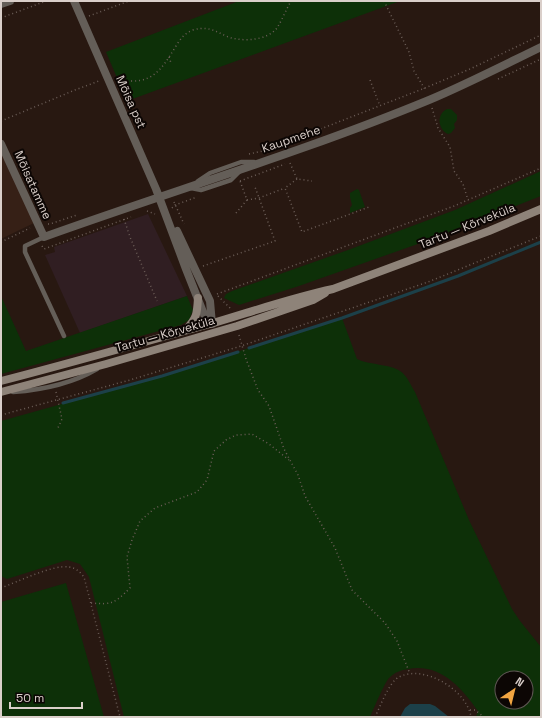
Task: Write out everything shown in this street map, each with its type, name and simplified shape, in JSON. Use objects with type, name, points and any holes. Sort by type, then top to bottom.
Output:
[{"type":"main road","name":"Tartu — Kõrveküla","points":[[1,381],[104,354],[290,299],[333,289],[489,231],[541,208]]},
{"type":"main road","name":"Tartu — Kõrveküla","points":[[1,392],[106,364],[214,332],[313,300],[333,289]]},
{"type":"main road","points":[[185,330],[198,313],[198,298]]},
{"type":"street","points":[[1,4],[10,1]]},
{"type":"street","name":"Mõisa pst","points":[[74,1],[165,212],[205,317],[211,323]]},
{"type":"street","name":"Kaupmehe","points":[[44,237],[121,209],[190,188],[340,134],[429,99],[541,47]]},
{"type":"street","name":"Mõisatamme","points":[[1,144],[44,237]]},
{"type":"street","name":"Mõisa pst","points":[[165,212],[179,234],[210,301],[211,323],[214,332]]},
{"type":"lane","points":[[190,188],[210,173],[241,162],[260,162]]},
{"type":"lane","points":[[44,237],[25,246],[25,252],[64,336]]},
{"type":"lane","points":[[1,392],[30,391],[84,377],[106,364]]},
{"type":"path","points":[[1,18],[46,1]]},
{"type":"path","points":[[87,17],[129,1]]},
{"type":"path","points":[[1,121],[107,78],[139,81],[152,76],[163,67],[182,37],[193,30],[210,28],[236,39],[253,39],[267,36],[276,29],[291,1]]},
{"type":"path","points":[[246,156],[266,150],[380,106],[470,69],[541,35]]},
{"type":"path","points":[[169,57],[172,63]]},
{"type":"path","points":[[516,71],[541,59]]},
{"type":"path","points":[[370,80],[380,106]]},
{"type":"path","points":[[290,163],[297,179]]},
{"type":"path","points":[[217,294],[454,206],[541,168]]},
{"type":"path","points":[[236,213],[247,200],[259,198],[285,188],[297,179],[312,181]]},
{"type":"path","points":[[240,181],[247,200]]},
{"type":"path","points":[[205,272],[202,266],[275,241],[255,187]]},
{"type":"path","points":[[285,188],[302,232],[369,207]]},
{"type":"path","points":[[170,194],[184,225]]},
{"type":"path","points":[[121,209],[130,237],[157,301]]},
{"type":"path","points":[[1,242],[42,222],[50,224],[80,214]]},
{"type":"path","points":[[1,415],[130,380],[241,346],[428,282],[541,236]]},
{"type":"path","points":[[241,346],[258,390],[269,406],[284,449],[291,461],[306,496],[335,548],[352,590],[385,623],[397,642],[410,674]]},
{"type":"path","points":[[54,385],[62,419],[57,430]]},
{"type":"path","points":[[91,603],[107,604],[120,598],[130,588],[127,557],[140,521],[155,508],[197,492],[207,480],[214,451],[226,440],[236,435],[252,434],[270,444],[291,461]]},
{"type":"path","points":[[1,588],[59,566],[71,567],[79,571],[84,577],[120,717]]},
{"type":"path","points":[[375,717],[391,685],[398,678],[410,674],[423,674],[450,687],[462,698],[470,710],[471,717]]},
{"type":"path","points":[[470,710],[475,710],[484,717]]},
{"type":"shaded area","points":[[1,152],[34,223],[1,239]]},
{"type":"shaded area","points":[[148,214],[187,296],[80,333],[45,255],[55,252],[54,247]]},
{"type":"green space","points":[[239,1],[400,1],[127,101],[106,52]]},
{"type":"green space","points":[[447,109],[451,109],[457,115],[457,120],[454,124],[455,128],[448,134],[440,126],[441,114]]},
{"type":"green space","points":[[541,171],[541,196],[429,240],[299,286],[239,305],[224,298],[226,294],[232,291],[455,210]]},
{"type":"green space","points":[[357,189],[359,190],[365,207],[350,213],[350,208],[352,205],[350,193]]},
{"type":"green space","points":[[1,296],[26,351],[187,296],[193,310],[189,320],[181,325],[1,374]]},
{"type":"green space","points":[[342,318],[357,359],[391,367],[400,371],[407,378],[415,392],[469,520],[512,609],[541,647],[541,717],[476,717],[478,711],[464,693],[449,679],[440,673],[419,668],[400,671],[389,678],[370,717],[124,717],[89,577],[80,564],[67,560],[7,579],[1,576],[1,421],[162,376]]},
{"type":"green space","points":[[66,583],[104,717],[1,717],[1,602]]},
{"type":"water","points":[[410,704],[430,704],[449,717],[400,717],[405,708]]},
{"type":"waterway","points":[[249,348],[342,318],[458,276],[541,242]]},
{"type":"waterway","points":[[63,403],[162,376],[238,352]]}]
